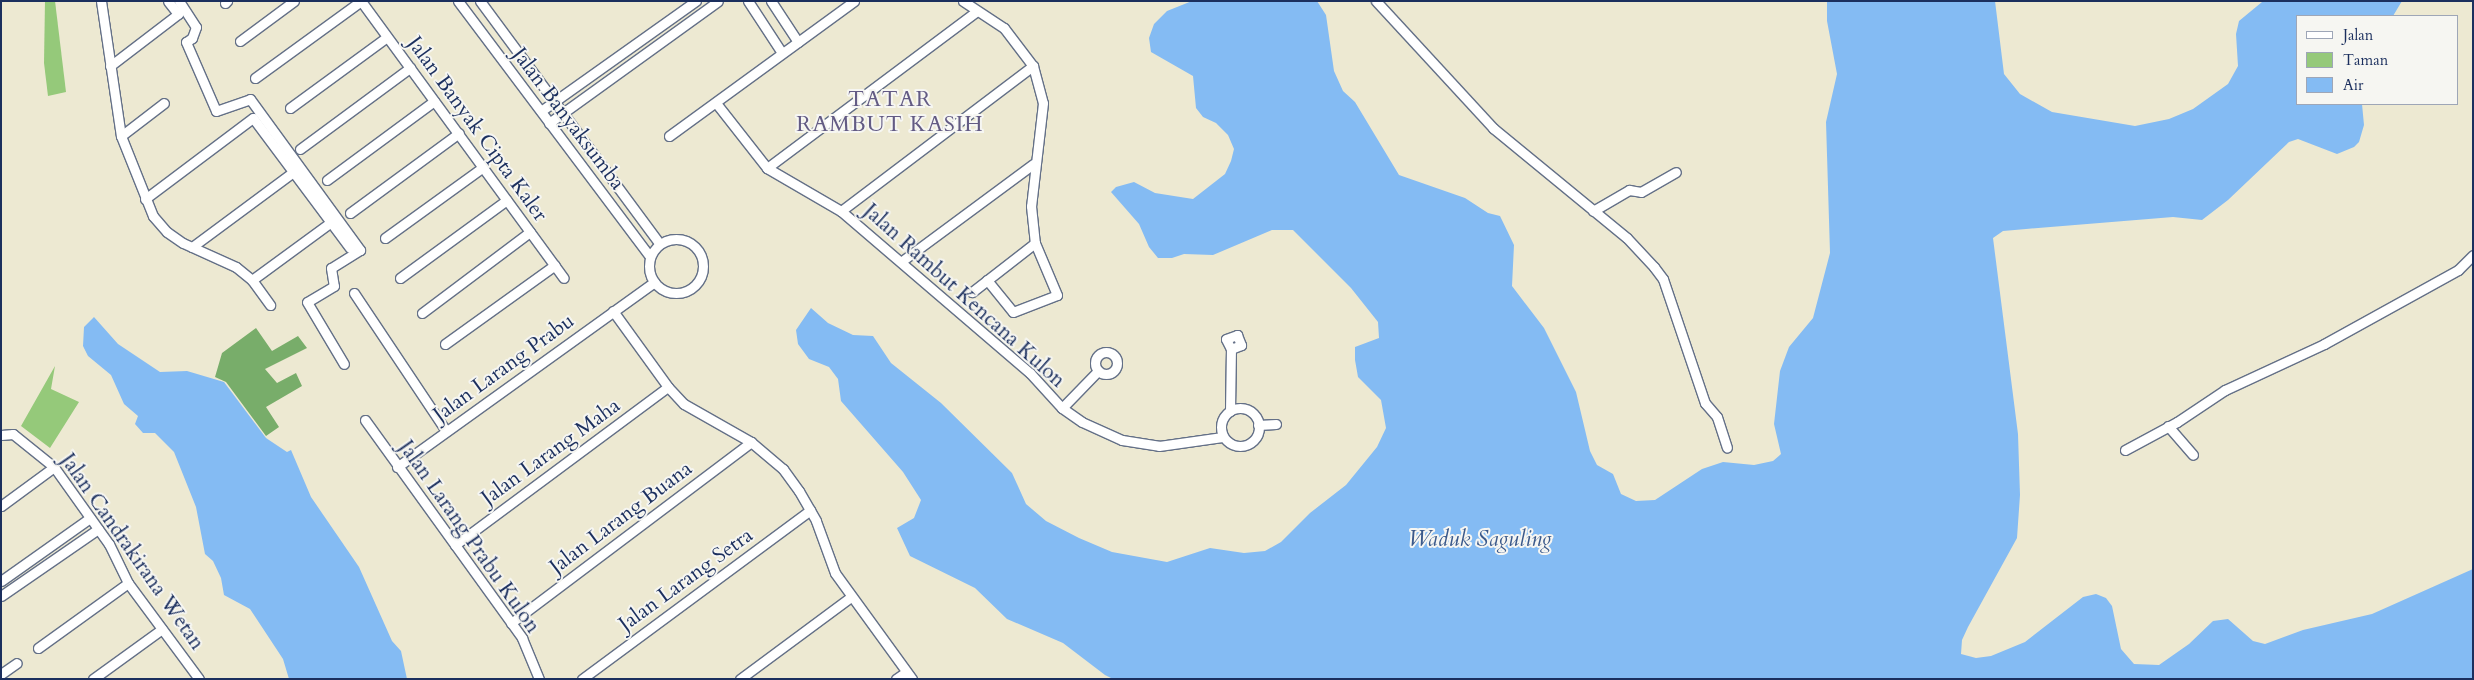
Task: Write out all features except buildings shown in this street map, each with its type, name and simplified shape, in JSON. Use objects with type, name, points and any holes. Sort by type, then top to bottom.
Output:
[{"type":"street","points":[[101,1],[121,136],[153,216],[167,232],[192,248],[222,259],[252,280],[270,305]]},
{"type":"street","points":[[110,66],[178,14],[168,1]]},
{"type":"street","points":[[179,1],[196,28],[192,38],[186,42],[216,112],[250,99],[360,250],[331,268],[334,286],[307,302],[344,364]]},
{"type":"street","points":[[240,41],[294,1]]},
{"type":"street","points":[[255,78],[361,1]]},
{"type":"street","name":"Jalan Banyak Cipta Kaler","points":[[361,1],[564,278]]},
{"type":"street","name":"Jalan Banyaksumba","points":[[458,1],[650,257]]},
{"type":"street","name":"Jalan Banyaksumba","points":[[480,1],[660,244]]},
{"type":"street","points":[[541,112],[696,1]]},
{"type":"street","points":[[549,123],[718,1]]},
{"type":"street","points":[[748,1],[782,53]]},
{"type":"street","points":[[771,1],[798,42]]},
{"type":"street","points":[[669,136],[854,1]]},
{"type":"street","points":[[963,1],[1004,28],[1033,66],[1042,103],[1040,136],[1033,164],[1031,206],[1036,243],[1057,295],[1013,312],[987,280]]},
{"type":"street","points":[[1376,1],[1494,128],[1627,238],[1663,279],[1706,403],[1717,417],[1727,447]]},
{"type":"street","points":[[767,168],[977,11]]},
{"type":"street","points":[[290,108],[387,37]]},
{"type":"street","points":[[841,211],[1033,66]]},
{"type":"street","points":[[300,149],[410,68]]},
{"type":"street","points":[[327,180],[434,101]]},
{"type":"street","points":[[121,136],[164,103]]},
{"type":"street","name":"Jalan Rambut Kencana Kulon","points":[[716,103],[767,168],[841,211],[1032,375],[1062,408],[1082,422],[1122,440],[1159,446],[1222,437]]},
{"type":"street","points":[[145,199],[253,118],[292,173],[350,248]]},
{"type":"street","points":[[350,213],[459,133]]},
{"type":"street","points":[[902,262],[1033,164]]},
{"type":"street","points":[[385,238],[483,167]]},
{"type":"street","points":[[1594,211],[1629,190],[1641,192],[1676,172]]},
{"type":"street","points":[[192,248],[292,173]]},
{"type":"street","points":[[400,278],[507,200]]},
{"type":"street","points":[[252,280],[330,223]]},
{"type":"street","points":[[422,313],[530,232]]},
{"type":"street","points":[[673,239],[685,240],[699,253],[703,271],[698,282],[688,290],[676,293],[663,290],[654,282],[650,274],[650,257],[660,244],[673,239]]},
{"type":"street","points":[[972,292],[1036,243]]},
{"type":"street","points":[[2125,450],[2226,390],[2324,344],[2458,270],[2473,255]]},
{"type":"street","points":[[445,344],[554,264]]},
{"type":"street","name":"Jalan Larang Prabu","points":[[397,467],[654,282]]},
{"type":"street","points":[[354,293],[446,431]]},
{"type":"street","points":[[613,311],[668,387],[684,404],[751,442],[783,469],[810,510],[835,573],[909,675],[896,679]]},
{"type":"street","points":[[1230,412],[1231,349]]},
{"type":"street","points":[[1062,408],[1098,371]]},
{"type":"street","name":"Jalan Larang Maha","points":[[455,545],[668,387]]},
{"type":"street","points":[[1235,408],[1249,409],[1258,419],[1259,433],[1251,444],[1237,447],[1222,437],[1220,428],[1224,415],[1230,412],[1235,408]]},
{"type":"street","name":"Jalan Larang Prabu Kulon","points":[[364,420],[522,638],[539,679]]},
{"type":"street","points":[[1258,425],[1276,424]]},
{"type":"street","points":[[2168,426],[2193,455]]},
{"type":"street","name":"Jalan Candrakirana Wetan","points":[[4,434],[54,467],[98,529],[128,583],[200,679]]},
{"type":"street","name":"Jalan Larang Buana","points":[[511,623],[751,442]]},
{"type":"street","points":[[1,506],[54,467]]},
{"type":"street","name":"Jalan Larang Setra","points":[[582,679],[810,510]]},
{"type":"street","points":[[1,581],[90,518]]},
{"type":"street","points":[[1,596],[98,529]]},
{"type":"street","points":[[38,648],[128,583]]},
{"type":"street","points":[[740,679],[851,597]]},
{"type":"street","points":[[93,679],[162,628]]},
{"type":"street","points":[[1,674],[17,663]]},
{"type":"green space","points":[[45,1],[55,1],[66,92],[48,96],[44,63]]},
{"type":"green space","points":[[256,328],[272,351],[298,336],[307,348],[265,369],[277,383],[296,373],[302,386],[266,407],[279,427],[266,436],[226,382],[215,377],[222,353]]},
{"type":"green space","points":[[55,366],[51,389],[79,402],[50,448],[21,426]]},
{"type":"water","name":"Waduk Saguling","points":[[1192,1],[1317,1],[1326,15],[1334,71],[1343,91],[1355,102],[1399,175],[1465,198],[1488,213],[1500,216],[1514,245],[1512,286],[1544,328],[1576,392],[1590,451],[1597,465],[1613,474],[1621,494],[1636,501],[1655,500],[1702,469],[1723,462],[1754,465],[1773,461],[1781,454],[1774,424],[1780,371],[1789,347],[1813,318],[1830,253],[1826,122],[1837,74],[1827,21],[1827,1],[1995,1],[2004,74],[2020,94],[2052,112],[2135,126],[2169,119],[2193,109],[2228,84],[2238,66],[2236,34],[2239,21],[2262,2],[2402,1],[2394,15],[2296,15],[2296,105],[2362,105],[2364,125],[2359,142],[2354,147],[2337,154],[2298,139],[2289,142],[2228,200],[2202,220],[2173,217],[2026,229],[2003,231],[1993,238],[2018,434],[2020,495],[2017,538],[1968,627],[1962,640],[1961,654],[1976,658],[1991,656],[2025,642],[2083,597],[2096,594],[2106,598],[2112,606],[2121,649],[2134,664],[2159,665],[2189,644],[2213,621],[2228,619],[2253,641],[2265,644],[2303,630],[2372,614],[2473,569],[2473,679],[1113,679],[1105,675],[1063,643],[1007,619],[975,588],[910,556],[897,528],[914,518],[921,500],[903,472],[841,401],[838,379],[829,367],[809,359],[798,344],[796,330],[811,308],[828,323],[853,335],[873,336],[891,363],[941,403],[1012,473],[1026,504],[1046,521],[1079,538],[1112,552],[1167,562],[1210,548],[1244,553],[1265,551],[1281,542],[1310,513],[1346,485],[1377,447],[1386,428],[1381,400],[1358,377],[1355,360],[1355,347],[1379,338],[1378,322],[1351,288],[1293,230],[1272,230],[1213,255],[1184,254],[1172,258],[1158,258],[1149,247],[1139,224],[1111,192],[1116,187],[1134,182],[1155,193],[1193,199],[1225,174],[1231,161],[1234,149],[1228,135],[1216,123],[1203,117],[1196,108],[1193,76],[1151,52],[1149,38],[1154,24],[1167,11]]},
{"type":"water","points":[[94,317],[118,344],[160,372],[187,371],[224,382],[266,438],[287,452],[291,450],[311,497],[359,567],[392,641],[401,651],[407,679],[289,679],[283,659],[250,609],[224,595],[221,578],[213,561],[205,554],[196,507],[174,452],[155,433],[143,433],[135,424],[138,416],[124,404],[111,375],[88,356],[83,346],[84,327]]},
{"type":"district","name":"TATAR RAMBUT KASIH","points":[[890,112]]}]
